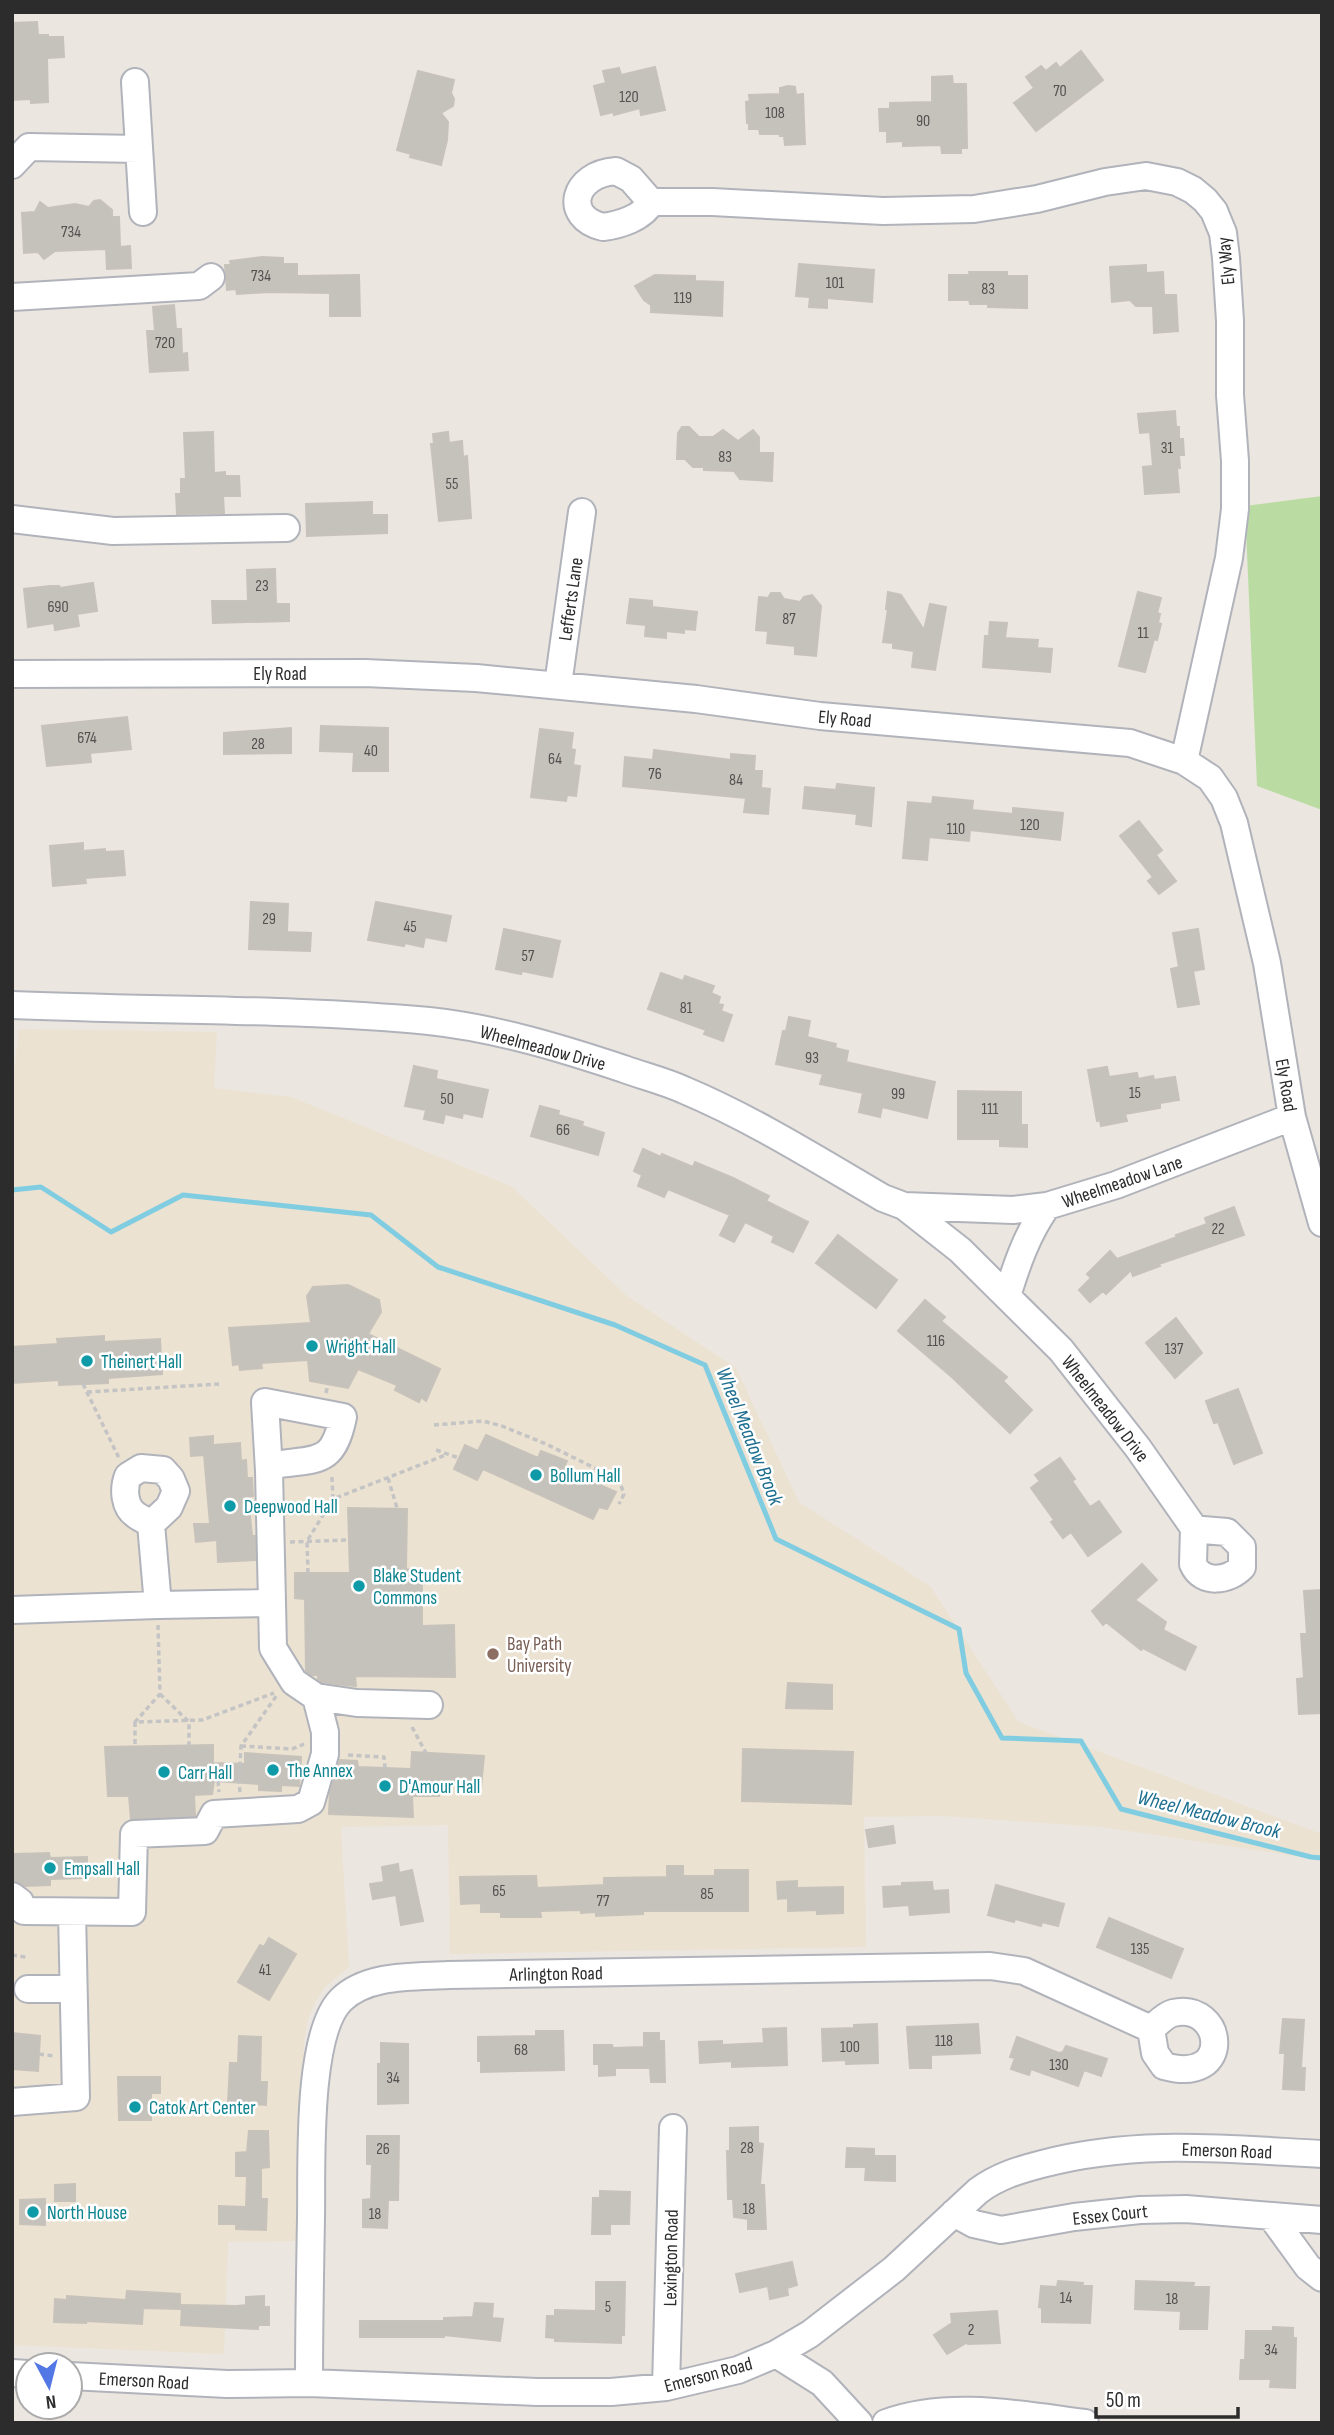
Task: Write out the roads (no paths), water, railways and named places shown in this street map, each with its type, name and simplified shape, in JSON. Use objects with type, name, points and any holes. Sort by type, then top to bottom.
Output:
[{"type":"street","points":[[135,82],[143,212]]},
{"type":"street","points":[[12,165],[29,147],[139,149]]},
{"type":"street","name":"Ely Way","points":[[651,202],[712,202],[848,210],[953,211],[1005,205],[1105,182],[1146,176],[1177,181],[1205,200],[1214,211],[1225,246],[1230,321],[1235,509],[1229,558],[1184,761]]},
{"type":"street","points":[[12,297],[199,286],[211,277]]},
{"type":"street","name":"Lefferts Lane","points":[[558,685],[582,512]]},
{"type":"street","points":[[12,519],[114,531],[286,528]]},
{"type":"street","name":"Ely Road","points":[[12,674],[365,673],[476,678],[696,699],[820,716],[1130,743],[1184,761],[1210,778],[1224,798],[1234,823],[1267,963],[1292,1117],[1322,1223]]},
{"type":"street","name":"Wheelmeadow Drive","points":[[12,1005],[324,1014],[431,1022],[491,1031],[576,1053],[683,1089],[765,1130],[883,1198],[904,1206],[960,1250],[1062,1350],[1138,1448],[1194,1528]]},
{"type":"street","name":"Wheelmeadow Lane","points":[[904,1206],[1013,1210],[1047,1206],[1129,1180],[1292,1117]]},
{"type":"street","points":[[1007,1296],[1021,1252],[1047,1206]]},
{"type":"street","points":[[151,1524],[133,1513],[125,1493],[128,1476],[141,1468],[154,1467],[166,1472],[176,1491],[171,1503],[151,1524],[158,1605]]},
{"type":"street","points":[[269,1471],[273,1648],[294,1682],[316,1698],[357,1703],[429,1705]]},
{"type":"street","points":[[12,1610],[272,1603]]},
{"type":"street","points":[[12,1896],[20,1902],[23,1912],[132,1912],[134,1834],[205,1831],[214,1814],[298,1809],[312,1802],[325,1743],[316,1698]]},
{"type":"street","points":[[12,2102],[76,2097],[72,1912]]},
{"type":"street","name":"Arlington Road","points":[[309,2383],[314,2101],[320,2051],[329,2019],[339,2001],[352,1991],[397,1978],[448,1975],[990,1966],[1024,1971],[1151,2029]]},
{"type":"street","points":[[28,1989],[72,1989]]},
{"type":"street","name":"Lexington Road","points":[[667,2387],[673,2128]]},
{"type":"street","name":"Emerson Road","points":[[84,2377],[214,2384],[309,2383],[550,2392],[611,2392],[667,2387],[738,2370],[776,2354],[810,2334],[864,2293],[991,2181],[1009,2173],[1070,2157],[1116,2149],[1188,2147],[1322,2154]]},
{"type":"street","name":"Essex Court","points":[[954,2213],[984,2228],[1001,2230],[1074,2217],[1140,2210],[1186,2209],[1322,2220]]},
{"type":"street","points":[[1271,2216],[1308,2267],[1322,2278]]},
{"type":"street","points":[[776,2354],[822,2383],[859,2423]]},
{"type":"street","points":[[887,2423],[899,2418],[951,2411],[995,2412],[1085,2423]]},
{"type":"waterway","name":"Wheel Meadow Brook","points":[[12,1190],[41,1187],[111,1232],[183,1195],[371,1215],[438,1267],[615,1325],[705,1365],[776,1539],[959,1629],[966,1673],[1002,1738],[1081,1741],[1121,1809],[1322,1858]]},
{"type":"place","name":"Wright Hall","points":[[312,1346]]},
{"type":"place","name":"Theinert Hall","points":[[87,1361]]},
{"type":"place","name":"Bollum Hall","points":[[536,1475]]},
{"type":"place","name":"Deepwood Hall","points":[[230,1506]]},
{"type":"place","name":"Blake Student Commons","points":[[359,1586]]},
{"type":"place","name":"Bay Path University","points":[[493,1654]]},
{"type":"place","name":"The Annex","points":[[273,1770]]},
{"type":"place","name":"Carr Hall","points":[[164,1772]]},
{"type":"place","name":"D'Amour Hall","points":[[385,1786]]},
{"type":"place","name":"Empsall Hall","points":[[50,1868]]},
{"type":"place","name":"Catok Art Center","points":[[135,2107]]},
{"type":"place","name":"North House","points":[[33,2212]]}]
